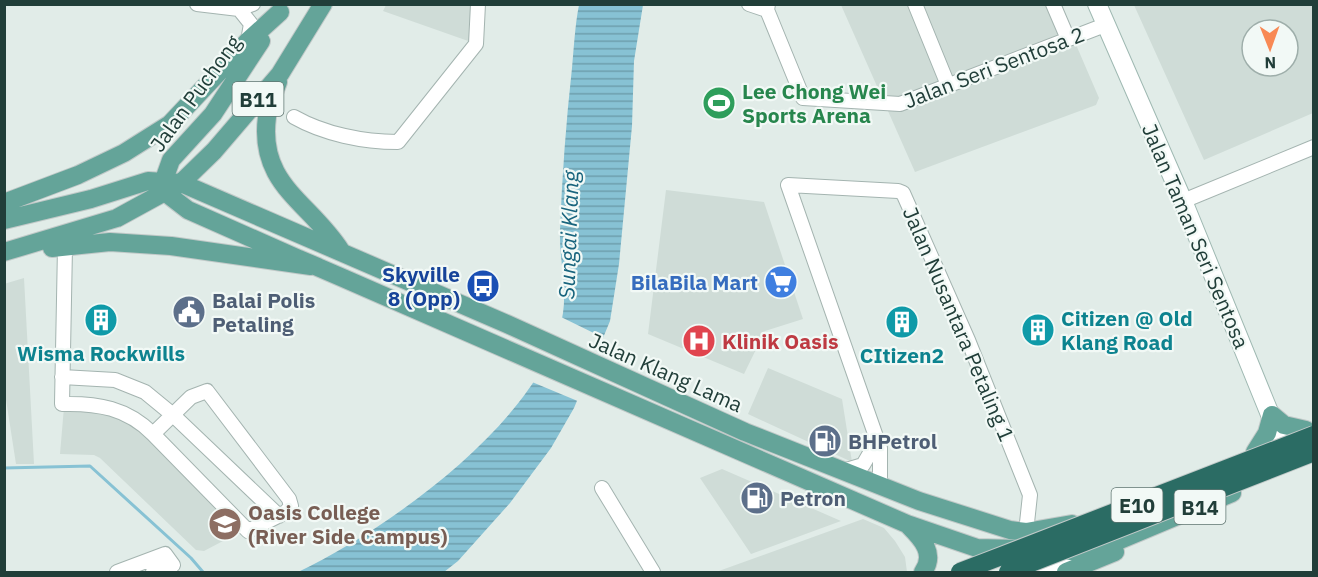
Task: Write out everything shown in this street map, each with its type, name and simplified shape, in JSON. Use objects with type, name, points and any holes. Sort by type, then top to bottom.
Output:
[{"type":"highway","name":"E10","points":[[960,573],[1311,430]]},
{"type":"highway","name":"E10","points":[[1008,573],[1314,452]]},
{"type":"main road","name":"Jalan Puchong","points":[[170,186],[214,151],[280,74],[323,4]]},
{"type":"main road","name":"Jalan Taman Seri Sentosa","points":[[1097,4],[1183,201],[1272,415],[1292,469]]},
{"type":"main road","name":"Jalan Puchong","points":[[170,186],[171,160],[213,114],[282,8]]},
{"type":"main road","points":[[4,203],[78,176],[124,153],[170,124],[282,8]]},
{"type":"main road","points":[[280,74],[267,115],[266,135],[271,166],[280,182],[343,254]]},
{"type":"main road","points":[[4,220],[91,200],[134,184],[170,186]]},
{"type":"main road","points":[[4,252],[37,240],[73,233],[117,218],[170,186]]},
{"type":"main road","name":"Jalan Klang Lama","points":[[170,186],[343,254],[512,326],[656,394],[919,501],[1010,530],[1026,540],[1081,551],[1108,545],[1314,460]]},
{"type":"main road","name":"Jalan Klang Lama","points":[[170,186],[188,210],[907,524],[977,548],[1026,540],[1104,514],[1281,440],[1311,430]]},
{"type":"main road","points":[[4,257],[110,242],[171,246],[318,267]]},
{"type":"main road","points":[[1254,452],[1267,433],[1272,415],[1284,425],[1311,430]]},
{"type":"main road","points":[[843,471],[879,492],[1013,540],[1026,540],[1055,572]]},
{"type":"main road","points":[[1055,572],[1084,568],[1188,522],[1211,510],[1219,499]]},
{"type":"main road","points":[[907,524],[924,541],[928,551],[928,562],[923,573]]},
{"type":"main road","points":[[1022,573],[1026,540]]},
{"type":"main road","points":[[1055,572],[1108,545]]},
{"type":"street","points":[[204,5],[239,9],[253,4]]},
{"type":"street","points":[[294,117],[310,126],[373,142],[398,142],[476,44],[478,4]]},
{"type":"street","points":[[749,4],[767,7]]},
{"type":"street","points":[[915,4],[948,85]]},
{"type":"street","points":[[1053,4],[1068,39]]},
{"type":"street","name":"Jalan Seri Sentosa 2","points":[[767,7],[803,98],[900,104],[1105,25]]},
{"type":"street","points":[[239,9],[251,24],[248,41]]},
{"type":"street","points":[[1183,201],[1314,147]]},
{"type":"street","name":"Jalan Nusantara Petaling 1","points":[[877,441],[788,185],[903,193],[968,340],[1030,495],[1026,540]]},
{"type":"street","points":[[65,247],[62,404],[102,405],[122,411],[140,421],[248,531],[279,516],[291,506],[289,499],[207,391],[191,396],[153,434]]},
{"type":"street","points":[[62,377],[102,379],[131,385],[145,392],[173,415],[279,516]]},
{"type":"street","points":[[843,471],[863,465],[877,441]]},
{"type":"street","points":[[877,441],[882,461],[880,486]]},
{"type":"street","points":[[602,488],[653,573]]},
{"type":"street","points":[[117,573],[165,554],[173,565],[153,573]]},
{"type":"shaded area","points":[[386,5],[474,5],[471,42],[383,11]]},
{"type":"shaded area","points":[[841,5],[1048,5],[1074,40],[1099,98],[1096,105],[915,172]]},
{"type":"shaded area","points":[[1134,5],[1313,5],[1313,113],[1204,160]]},
{"type":"shaded area","points":[[666,190],[764,202],[803,319],[765,331],[744,374],[648,334]]},
{"type":"shaded area","points":[[24,278],[34,464],[16,464],[5,393],[4,284]]},
{"type":"shaded area","points":[[768,368],[842,399],[852,462],[748,414]]},
{"type":"shaded area","points":[[64,407],[86,407],[138,424],[242,531],[204,551],[196,550],[100,458],[94,455],[60,454]]},
{"type":"shaded area","points":[[722,469],[841,521],[751,554],[700,478]]},
{"type":"shaded area","points":[[863,519],[884,528],[895,541],[905,557],[907,572],[716,572]]},
{"type":"water","name":"Sungai Klang","points":[[579,5],[643,5],[634,61],[632,126],[619,264],[610,321],[574,408],[551,448],[510,503],[458,561],[444,572],[298,572],[335,553],[375,528],[417,499],[458,465],[496,429],[527,391],[550,352],[564,303],[560,241],[562,190]]},
{"type":"pier","points":[[559,316],[606,339],[580,402],[532,382],[547,353]]},
{"type":"waterway","points":[[4,468],[90,466],[191,558],[203,572]]},
{"type":"place","name":"Lee Chong Wei Sports Arena","points":[[719,103]]},
{"type":"place","name":"BilaBila Mart","points":[[781,282]]},
{"type":"place","name":"Skyville 8 (Opp)","points":[[483,286]]},
{"type":"place","name":"Balai Polis Petaling","points":[[189,312]]},
{"type":"place","name":"Wisma Rockwills","points":[[101,320]]},
{"type":"place","name":"CItizen2","points":[[902,322]]},
{"type":"place","name":"Citizen @ Old Klang Road","points":[[1038,330]]},
{"type":"place","name":"Klinik Oasis","points":[[699,341]]},
{"type":"place","name":"BHPetrol","points":[[825,441]]},
{"type":"place","name":"Petron","points":[[757,498]]},
{"type":"place","name":"Oasis College (River Side Campus)","points":[[225,524]]}]
